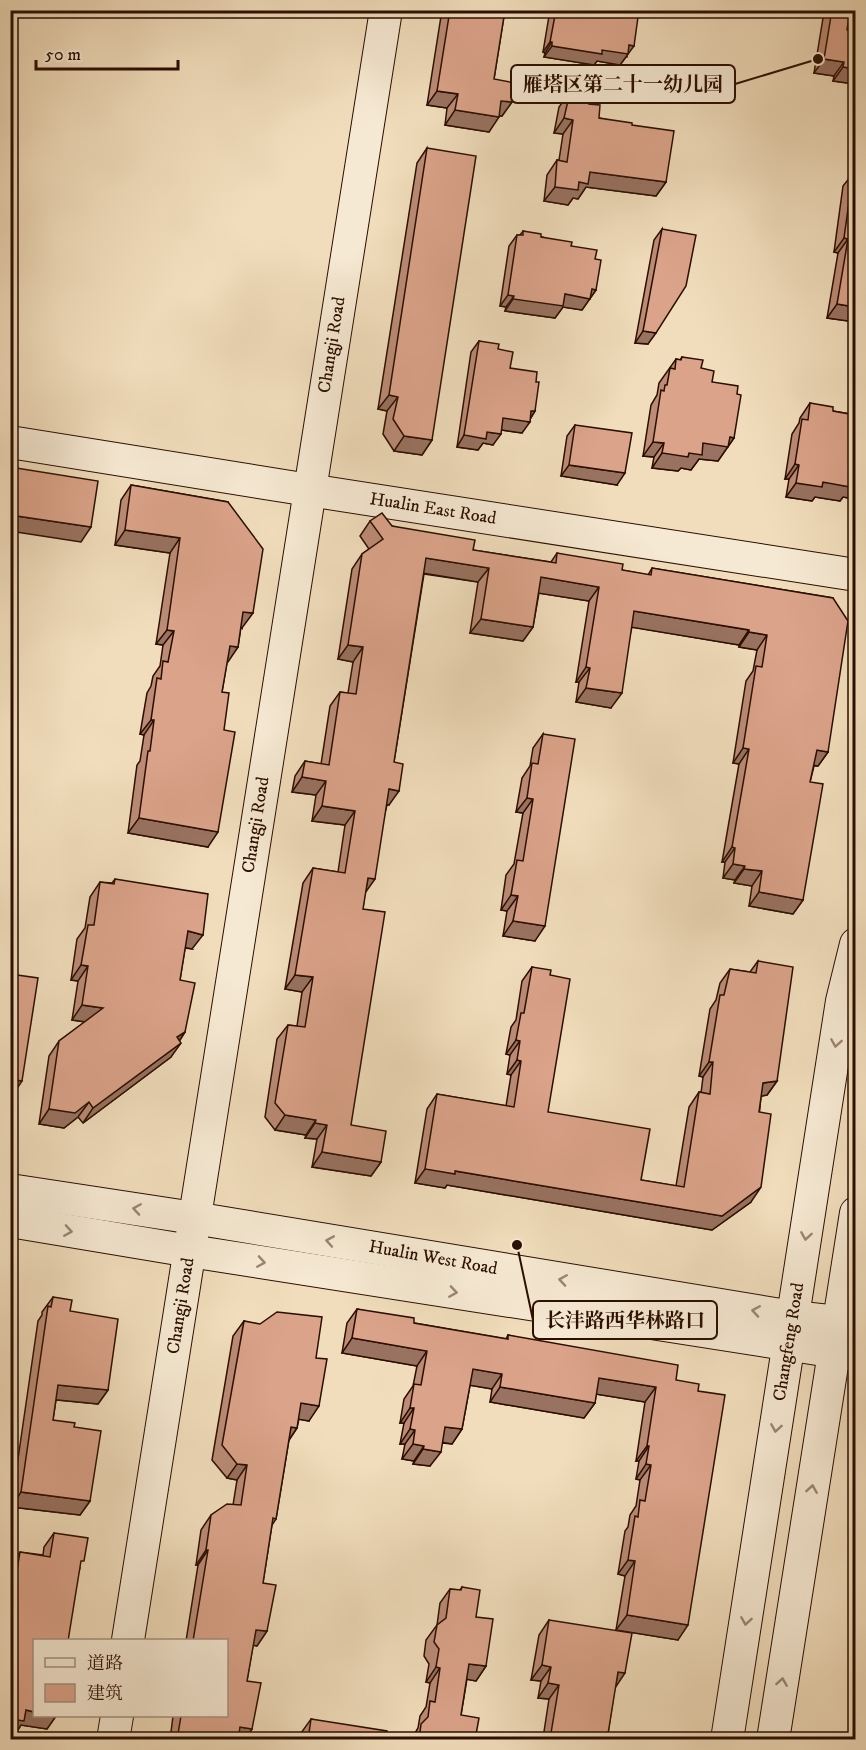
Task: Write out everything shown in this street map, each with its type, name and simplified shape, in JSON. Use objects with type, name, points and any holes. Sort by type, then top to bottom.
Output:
[{"type":"street","name":"Changji Road","points":[[128,1639],[386,10]]},
{"type":"street","name":"Hualin East Road","points":[[10,442],[855,575]]},
{"type":"street","name":"Changfeng Road","points":[[727,1740],[842,1001],[855,944]]},
{"type":"street","name":"Hualin West Road","points":[[10,1190],[194,1218],[791,1331],[845,1353]]},
{"type":"street","points":[[772,1740],[845,1353],[855,1213]]},
{"type":"street","name":"Hualin West Road","points":[[10,1221],[190,1251],[791,1331],[847,1322]]},
{"type":"street","points":[[113,1740],[117,1717]]},
{"type":"building","points":[[450,10],[505,10],[494,79],[515,83],[512,102],[501,101],[499,117],[455,110],[458,94],[437,91]]},
{"type":"building","points":[[556,10],[634,10],[634,16],[638,17],[634,46],[629,45],[628,54],[602,50],[602,54],[552,46],[550,42]]},
{"type":"building","points":[[832,10],[850,10],[847,30],[855,32],[855,69],[843,67],[844,62],[824,59]]},
{"type":"building","points":[[570,92],[590,95],[589,104],[600,105],[599,118],[674,131],[666,182],[590,172],[588,184],[579,182],[578,190],[555,187],[557,160],[567,162],[573,120],[564,118]]},
{"type":"building","points":[[427,148],[476,156],[432,440],[404,436],[393,419],[398,397],[389,395]]},
{"type":"building","points":[[853,173],[855,173],[855,307],[837,304],[848,239],[844,238]]},
{"type":"building","points":[[662,229],[696,235],[686,286],[656,333],[643,331]]},
{"type":"building","points":[[523,231],[541,234],[541,237],[572,242],[571,246],[597,250],[595,259],[601,260],[596,290],[592,289],[590,299],[565,294],[563,306],[513,299],[514,296],[508,295],[517,235],[523,235]]},
{"type":"building","points":[[479,341],[499,344],[498,349],[513,352],[510,368],[537,372],[536,382],[539,382],[535,411],[531,411],[530,422],[503,418],[501,434],[487,432],[486,439],[464,435]]},
{"type":"building","points":[[682,357],[703,360],[701,368],[714,371],[712,382],[738,386],[737,394],[741,395],[734,438],[730,437],[728,447],[703,443],[702,455],[689,453],[688,457],[662,453],[664,443],[653,442],[661,390],[664,391],[667,385],[670,368],[675,369],[676,359],[681,360]]},
{"type":"building","points":[[810,403],[833,407],[833,411],[855,415],[855,483],[850,482],[850,487],[823,482],[822,487],[796,483],[799,465],[795,464],[802,419],[808,420]]},
{"type":"building","points":[[575,425],[632,433],[625,473],[569,465]]},
{"type":"building","points":[[10,467],[98,481],[91,527],[10,515]]},
{"type":"building","points":[[131,485],[228,502],[263,549],[253,613],[243,612],[238,647],[230,646],[222,692],[229,693],[224,730],[235,732],[218,832],[139,818],[154,720],[151,720],[157,678],[161,679],[163,661],[168,662],[174,631],[167,630],[180,538],[125,530]]},
{"type":"building","points":[[382,513],[392,526],[475,540],[473,550],[556,563],[557,553],[623,564],[622,570],[651,575],[652,568],[833,598],[848,621],[828,752],[817,750],[810,782],[823,784],[803,900],[759,892],[762,871],[744,869],[745,866],[733,864],[735,848],[732,847],[749,749],[743,748],[756,666],[762,667],[767,635],[634,611],[622,693],[586,688],[590,668],[586,667],[599,587],[541,577],[533,627],[481,619],[489,568],[426,558],[394,762],[403,764],[399,791],[389,789],[375,879],[368,878],[363,909],[385,912],[351,1125],[386,1131],[381,1162],[322,1152],[327,1125],[315,1123],[316,1120],[285,1115],[275,1103],[288,1025],[305,1027],[313,977],[295,975],[313,868],[345,873],[355,811],[322,806],[326,781],[302,777],[305,761],[329,765],[340,692],[356,694],[363,647],[348,645],[362,554],[383,539],[370,521]]},
{"type":"building","points":[[543,734],[575,739],[545,926],[513,921],[518,896],[511,895],[517,860],[523,861],[533,799],[527,798],[532,763],[538,764]]},
{"type":"building","points":[[115,879],[208,894],[203,935],[188,931],[180,980],[195,983],[185,1032],[177,1037],[181,1043],[93,1108],[89,1102],[75,1113],[49,1109],[59,1041],[103,1008],[82,1005],[88,966],[81,965],[88,925],[94,925],[100,882],[114,884]]},
{"type":"building","points":[[758,961],[793,967],[777,1081],[763,1083],[759,1112],[771,1114],[761,1187],[722,1216],[455,1171],[455,1174],[425,1169],[437,1094],[514,1107],[521,1061],[517,1060],[520,1041],[516,1040],[521,1013],[524,1013],[532,967],[551,970],[550,975],[570,979],[548,1112],[650,1129],[641,1180],[684,1187],[699,1092],[710,1094],[713,1062],[709,1062],[720,995],[724,995],[730,969],[756,973]]},
{"type":"building","points":[[10,974],[38,978],[22,1081],[10,1079]]},
{"type":"building","points":[[53,1297],[72,1300],[70,1311],[118,1319],[108,1390],[58,1385],[53,1420],[75,1423],[74,1427],[101,1431],[90,1501],[21,1492],[48,1306],[51,1307]]},
{"type":"building","points":[[357,1309],[414,1318],[414,1323],[508,1339],[508,1335],[678,1365],[676,1380],[699,1384],[698,1391],[725,1395],[688,1625],[627,1615],[635,1561],[628,1560],[635,1516],[638,1517],[640,1500],[645,1501],[651,1465],[646,1464],[649,1446],[647,1446],[656,1387],[599,1378],[595,1403],[500,1387],[502,1374],[473,1369],[462,1429],[445,1427],[441,1452],[423,1449],[424,1446],[413,1444],[415,1430],[410,1429],[414,1408],[410,1408],[414,1384],[421,1385],[427,1351],[352,1338]]},
{"type":"building","points":[[277,1312],[322,1317],[316,1358],[327,1359],[319,1406],[301,1403],[297,1428],[291,1427],[263,1583],[276,1585],[267,1631],[256,1630],[247,1681],[261,1683],[252,1729],[240,1727],[238,1740],[177,1740],[181,1717],[228,1717],[228,1639],[193,1639],[208,1550],[206,1550],[211,1515],[227,1504],[241,1505],[247,1465],[237,1464],[222,1445],[244,1321],[260,1324]]},
{"type":"building","points":[[54,1533],[88,1538],[84,1561],[81,1561],[68,1639],[33,1639],[33,1712],[26,1710],[24,1721],[10,1719],[10,1612],[20,1552],[50,1557]]},
{"type":"building","points":[[462,1587],[480,1590],[476,1617],[493,1619],[486,1666],[469,1664],[461,1715],[479,1718],[475,1740],[419,1740],[421,1724],[428,1717],[430,1701],[435,1702],[440,1668],[436,1667],[439,1649],[434,1642],[437,1625],[446,1618],[450,1589],[461,1590]]},
{"type":"building","points":[[549,1620],[632,1633],[625,1673],[618,1672],[607,1740],[540,1740],[540,1738],[550,1739],[559,1685],[548,1683],[551,1667],[542,1665]]},
{"type":"building","points":[[311,1719],[387,1731],[386,1740],[308,1740]]},
{"type":"place","name":"雁塔区第二十一幼儿园","points":[[818,59]]},
{"type":"place","name":"长沣路西华林路口","points":[[517,1245]]}]
